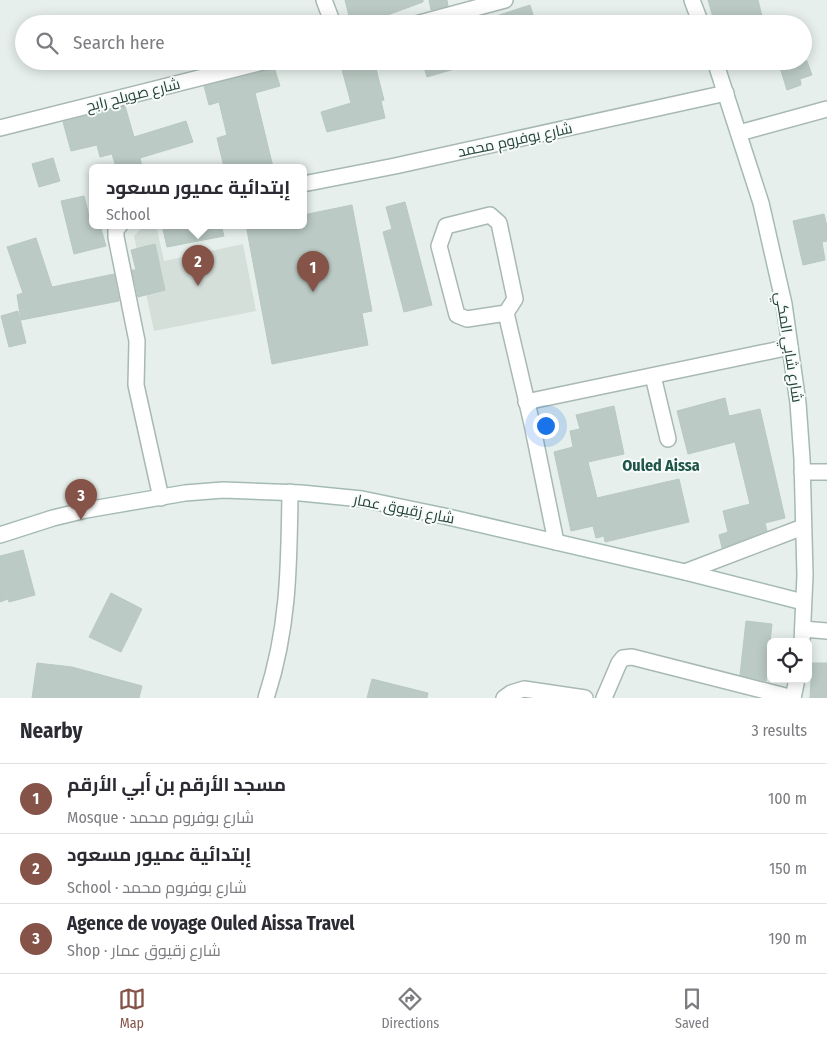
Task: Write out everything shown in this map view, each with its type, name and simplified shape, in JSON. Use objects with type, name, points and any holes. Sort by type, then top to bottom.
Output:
[{"type":"street","points":[[324,0],[330,15]]},
{"type":"street","points":[[449,15],[505,0]]},
{"type":"street","points":[[692,0],[698,15]]},
{"type":"street","name":"شارع صويلح رابح","points":[[0,128],[231,70]]},
{"type":"street","name":"شارع شابي المكي","points":[[718,70],[761,203],[784,304],[798,403],[802,472],[803,635]]},
{"type":"street","name":"شارع بوفروم محمد","points":[[307,183],[726,93]]},
{"type":"street","points":[[739,133],[827,109]]},
{"type":"street","points":[[506,313],[467,319],[457,315],[439,246],[446,226],[490,215],[499,224],[515,299],[506,313],[556,542]]},
{"type":"street","points":[[117,229],[116,237],[137,341],[136,385],[161,498]]},
{"type":"street","points":[[526,402],[790,347]]},
{"type":"street","points":[[653,376],[668,439]]},
{"type":"street","points":[[802,472],[827,472]]},
{"type":"street","name":"شارع زقيوق عمار","points":[[0,536],[53,518],[86,510],[161,498],[224,490],[290,492],[362,499],[685,572],[804,602]]},
{"type":"street","points":[[266,698],[280,648],[287,600],[290,492]]},
{"type":"street","points":[[685,572],[803,527]]},
{"type":"street","points":[[803,635],[827,631]]},
{"type":"street","points":[[604,698],[619,663],[623,658],[632,657],[793,698],[796,683]]},
{"type":"street","points":[[504,698],[511,693],[524,689],[585,698]]},
{"type":"shaded area","points":[[141,229],[157,229],[164,261],[243,244],[256,311],[154,331],[134,236]]},
{"type":"building","points":[[345,0],[423,0],[423,2],[387,15],[349,15]]},
{"type":"building","points":[[429,0],[447,0],[448,6],[431,10]]},
{"type":"building","points":[[708,0],[758,0],[762,15],[712,15]]},
{"type":"building","points":[[530,5],[533,15],[499,15]]},
{"type":"building","points":[[275,70],[280,86],[255,93],[272,164],[223,164],[217,138],[227,135],[219,102],[209,105],[204,86]]},
{"type":"building","points":[[342,70],[376,70],[384,100],[381,101],[385,118],[327,132],[321,112],[351,103]]},
{"type":"building","points":[[425,70],[451,70],[427,77]]},
{"type":"building","points":[[781,70],[810,70],[812,75],[800,79],[801,85],[787,90]]},
{"type":"building","points":[[125,106],[134,137],[186,121],[193,142],[140,158],[141,164],[115,164],[112,154],[100,157],[97,145],[71,151],[63,122]]},
{"type":"building","points":[[53,158],[60,181],[39,187],[32,164]]},
{"type":"building","points":[[84,196],[89,216],[89,229],[101,229],[106,246],[74,254],[61,201]]},
{"type":"building","points":[[405,202],[432,305],[404,312],[383,232],[392,229],[386,207]]},
{"type":"building","points":[[352,205],[372,311],[362,313],[368,345],[272,364],[247,229],[307,229],[307,214]]},
{"type":"building","points":[[824,214],[827,226],[827,241],[822,242],[825,260],[803,265],[793,221]]},
{"type":"building","points":[[163,229],[222,229],[224,236],[167,247]]},
{"type":"building","points":[[36,238],[52,287],[114,274],[119,301],[21,320],[17,295],[23,293],[7,247]]},
{"type":"building","points":[[155,244],[165,290],[138,297],[132,270],[136,270],[131,250]]},
{"type":"building","points":[[18,311],[26,343],[9,347],[1,316]]},
{"type":"building","points":[[725,398],[729,416],[760,409],[785,518],[765,523],[767,531],[722,548],[719,535],[728,532],[723,511],[750,504],[735,442],[688,454],[677,411]]},
{"type":"building","points":[[614,406],[624,454],[588,462],[597,498],[679,479],[689,522],[605,542],[604,536],[596,538],[593,526],[571,531],[554,452],[573,447],[570,431],[580,429],[576,415]]},
{"type":"building","points":[[23,550],[35,595],[9,602],[8,599],[0,602],[0,556]]},
{"type":"building","points":[[111,593],[142,609],[121,652],[89,637]]},
{"type":"building","points":[[746,621],[772,624],[771,638],[767,638],[766,681],[740,675]]},
{"type":"building","points":[[37,663],[72,667],[142,686],[139,698],[32,698]]},
{"type":"building","points":[[812,663],[827,663],[827,698],[810,698]]},
{"type":"building","points":[[372,679],[428,693],[427,698],[367,698]]},
{"type":"place","name":"إبتدائية عميور مسعود","points":[[198,286]]},
{"type":"place","name":"مسجد الأرقم بن أبي الأرقم","points":[[313,292]]},
{"type":"place","name":"Agence de voyage Ouled Aissa Travel","points":[[81,520]]},
{"type":"district","name":"Ouled Aissa","points":[[661,465]]}]
